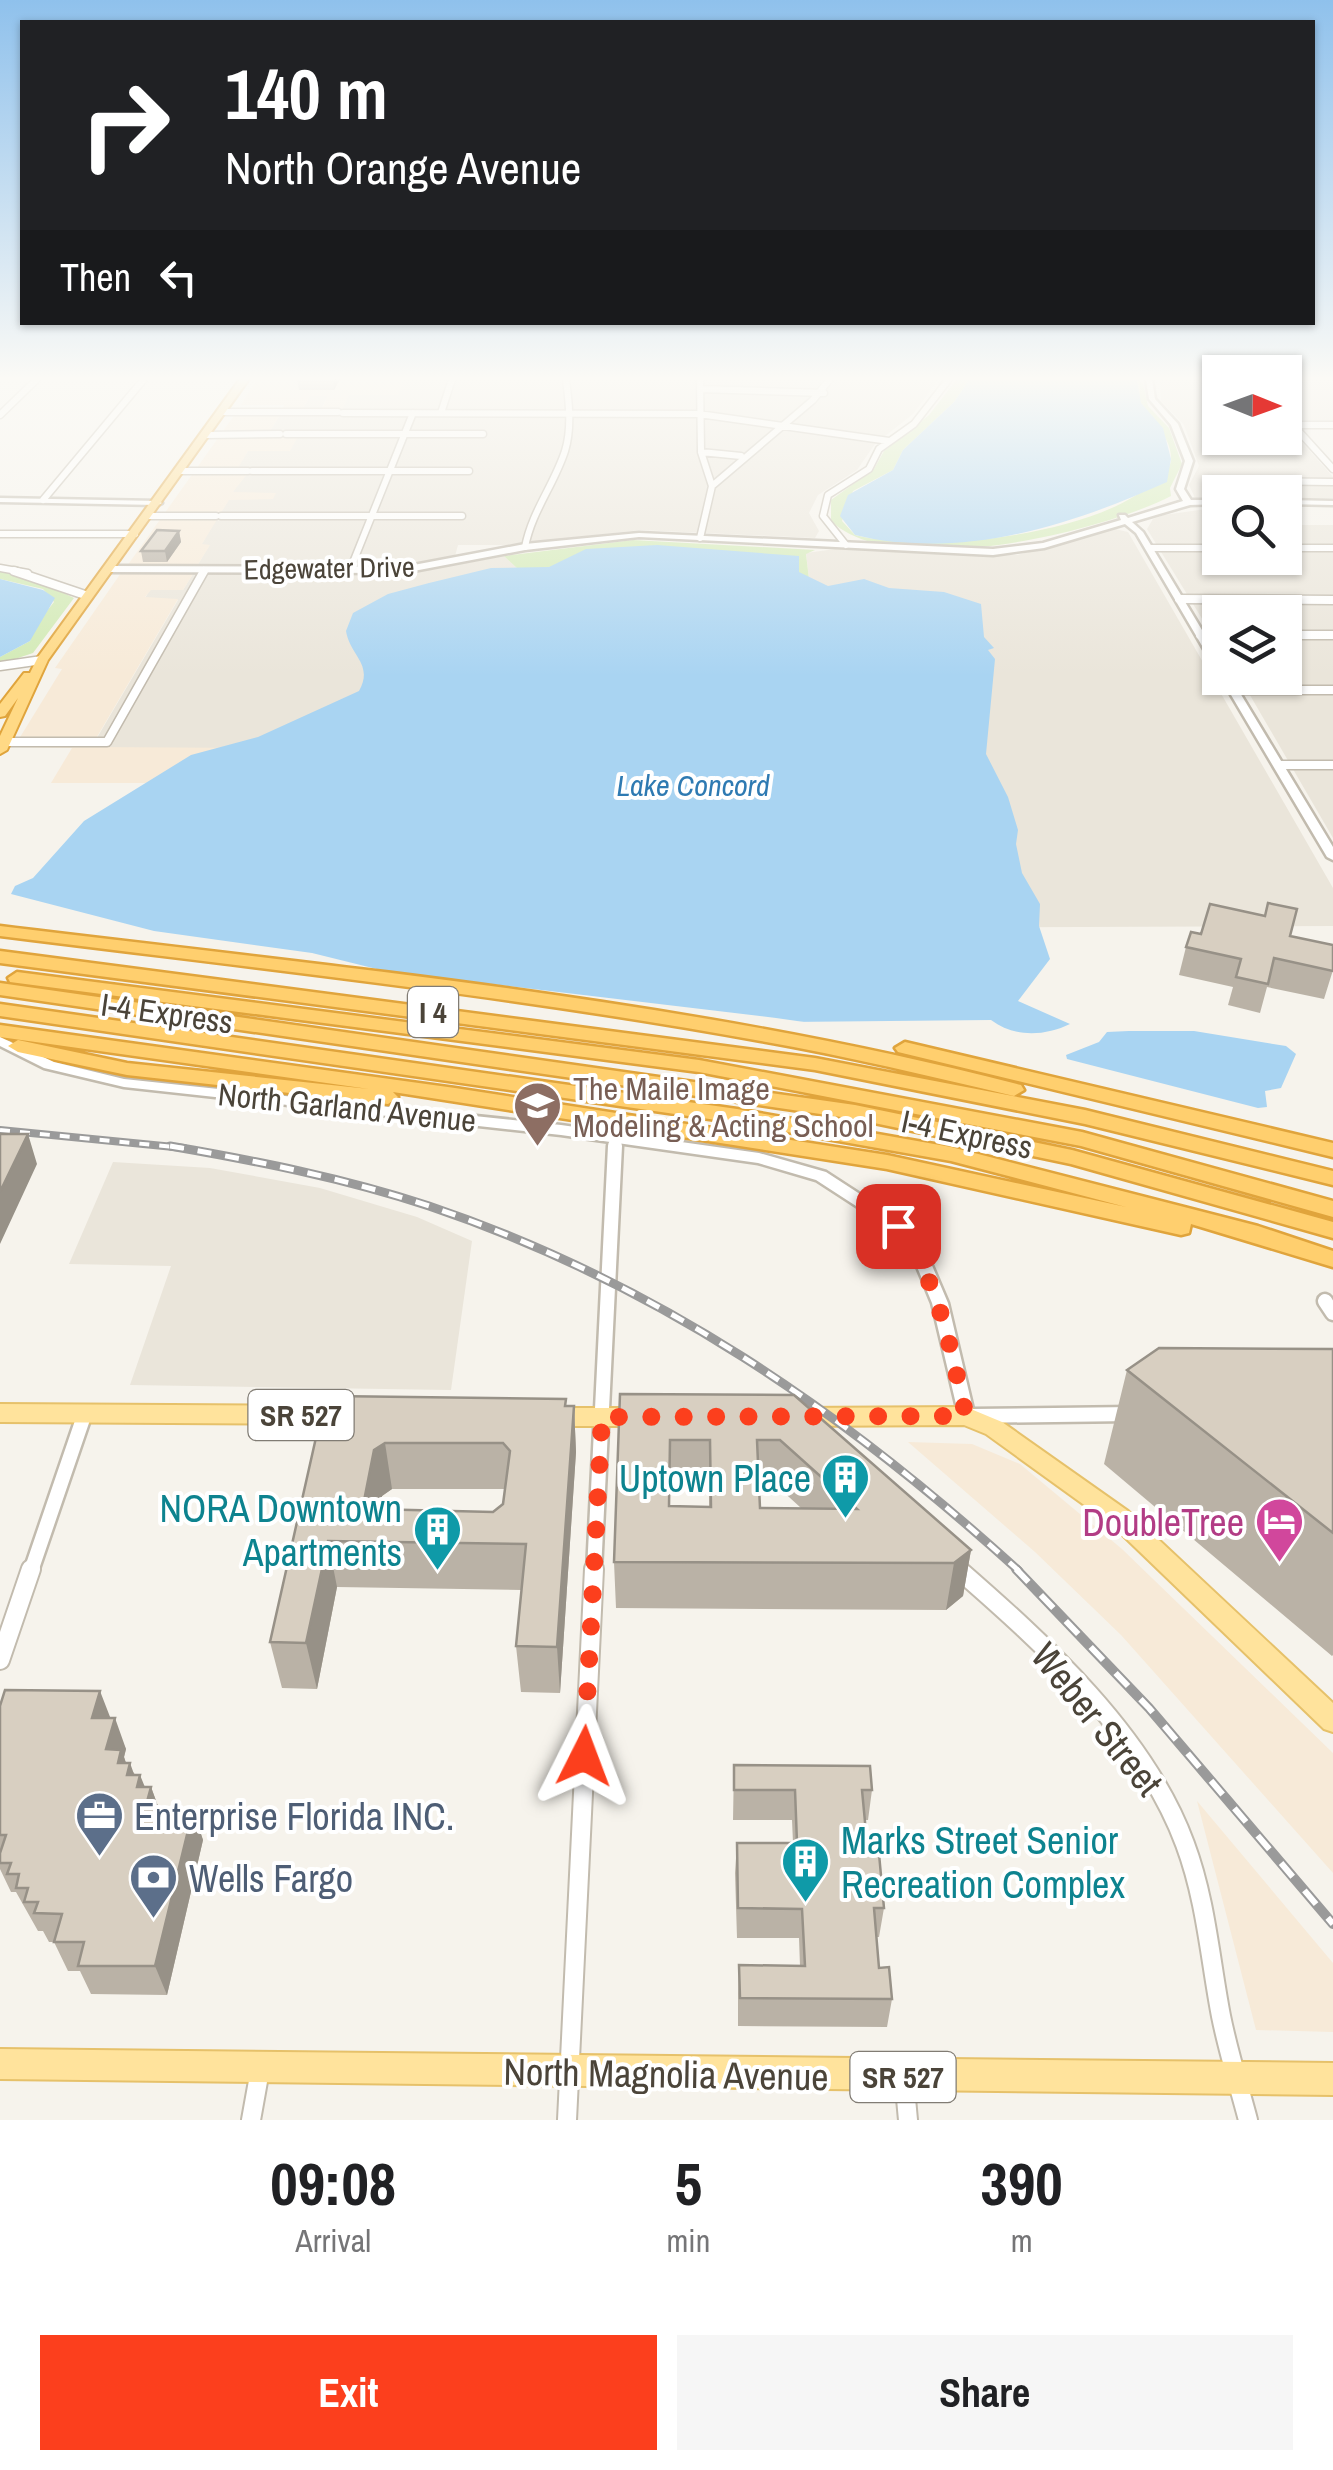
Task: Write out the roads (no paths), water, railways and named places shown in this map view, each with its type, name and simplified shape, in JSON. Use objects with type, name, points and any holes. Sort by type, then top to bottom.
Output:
[{"type":"highway","points":[[0,713],[177,478]]},
{"type":"highway","points":[[2,746],[41,663]]},
{"type":"highway","points":[[4,933],[650,1016],[770,1036],[896,1060],[1011,1089],[1058,1102],[1085,1117]]},
{"type":"highway","name":"I 4","points":[[0,957],[704,1047],[1085,1117],[1333,1178]]},
{"type":"highway","name":"I-4 Express","points":[[0,976],[29,986],[855,1112],[1072,1157],[1333,1230]]},
{"type":"highway","name":"I-4 Express","points":[[1,1010],[29,986],[699,1066],[1082,1139],[1333,1209]]},
{"type":"highway","points":[[1,1010],[16,1040],[140,1070],[887,1162],[1180,1227],[1333,1272]]},
{"type":"highway","name":"I 4","points":[[1,1010],[717,1113],[951,1154],[1258,1234],[1333,1259]]},
{"type":"highway","points":[[650,1016],[777,1026],[868,1040],[1333,1150]]},
{"type":"highway","points":[[1310,1144],[1333,1140]]},
{"type":"main road","name":"SR 527","points":[[0,1413],[375,1416]]},
{"type":"main road","points":[[528,1416],[658,1417]]},
{"type":"main road","points":[[773,1417],[966,1416],[1015,1440],[1120,1518],[1333,1720]]},
{"type":"main road","name":"North Magnolia Avenue","points":[[0,2064],[260,2070],[1333,2079]]},
{"type":"street","points":[[43,500],[62,478]]},
{"type":"street","points":[[350,570],[386,478]]},
{"type":"street","points":[[525,547],[530,515],[551,478]]},
{"type":"street","points":[[700,538],[712,486],[709,478]]},
{"type":"street","points":[[712,486],[720,478]]},
{"type":"street","points":[[846,545],[825,521],[826,500],[857,478]]},
{"type":"street","points":[[1184,478],[1180,490],[1189,503]]},
{"type":"street","points":[[1302,481],[1333,482]]},
{"type":"street","points":[[0,503],[158,502]]},
{"type":"street","points":[[1302,502],[1333,502]]},
{"type":"street","points":[[0,503],[144,503]]},
{"type":"street","name":"Edgewater Drive","points":[[1125,519],[1189,503]]},
{"type":"street","name":"Edgewater Drive","points":[[109,569],[413,570],[525,547],[630,535],[993,552],[1038,546],[1157,506],[1202,503]]},
{"type":"street","points":[[1142,536],[1147,519],[1165,510]]},
{"type":"street","points":[[149,516],[462,516]]},
{"type":"street","points":[[1125,519],[1142,536],[1202,638]]},
{"type":"street","points":[[0,534],[136,534]]},
{"type":"street","points":[[1149,548],[1202,548]]},
{"type":"street","points":[[1302,548],[1333,548]]},
{"type":"street","points":[[0,568],[33,574],[88,596]]},
{"type":"street","points":[[2,746],[106,742],[204,570]]},
{"type":"street","points":[[1180,599],[1333,600]]},
{"type":"street","points":[[1302,635],[1333,635]]},
{"type":"street","points":[[0,666],[41,663]]},
{"type":"street","points":[[1302,690],[1333,690]]},
{"type":"street","points":[[1236,695],[1333,857]]},
{"type":"street","points":[[1278,765],[1333,765]]},
{"type":"street","points":[[567,2120],[620,1130],[787,1164],[845,1189],[898,1226],[922,1260],[940,1303],[966,1416],[1150,1414]]},
{"type":"street","points":[[0,1660],[85,1414]]},
{"type":"street","points":[[773,1417],[804,1436]]},
{"type":"street","name":"Weber Street","points":[[934,1548],[1038,1644],[1138,1762],[1167,1806],[1194,1874],[1248,2120]]},
{"type":"street","points":[[251,2120],[260,2070]]},
{"type":"street","points":[[904,2077],[908,2120]]},
{"type":"water","points":[[879,478],[1168,478],[1167,482],[1131,498],[1054,525],[975,541],[935,544],[855,535],[840,516],[848,495]]},
{"type":"water","name":"Lake Concord","points":[[657,545],[799,556],[799,572],[828,586],[864,579],[889,588],[944,592],[981,604],[984,637],[994,648],[988,650],[995,659],[986,754],[1008,797],[1018,830],[1016,844],[1022,873],[1040,904],[1039,926],[1050,959],[1018,1001],[1070,1024],[1030,1033],[1010,1030],[991,1020],[692,1023],[405,976],[312,953],[154,931],[11,894],[15,886],[33,878],[84,821],[191,755],[258,737],[359,691],[363,667],[346,631],[353,613],[388,594],[491,568],[549,567],[586,549]]},
{"type":"water","points":[[0,579],[43,590],[55,598],[30,641],[0,657]]},
{"type":"water","points":[[1194,1031],[1286,1046],[1296,1054],[1281,1088],[1265,1091],[1267,1107],[1258,1108],[1067,1059],[1066,1055],[1099,1042],[1107,1032]]},
{"type":"railway","points":[[0,1130],[177,1147]]},
{"type":"railway","points":[[170,1146],[177,1147]]},
{"type":"railway","points":[[177,1147],[184,1148]]},
{"type":"railway","points":[[177,1147],[300,1171],[397,1196],[513,1237],[593,1273],[744,1357],[815,1406],[885,1457],[1019,1571]]},
{"type":"railway","points":[[1016,1569],[1149,1708],[1333,1924]]},
{"type":"place","name":"The Maile Image Modeling & Acting School","points":[[538,1148]]},
{"type":"place","name":"Uptown Place","points":[[846,1520]]},
{"type":"place","name":"DoubleTree","points":[[1279,1564]]},
{"type":"place","name":"NORA Downtown Apartments","points":[[437,1572]]},
{"type":"place","name":"Enterprise Florida INC.","points":[[99,1858]]},
{"type":"place","name":"Marks Street Senior Recreation Complex","points":[[806,1904]]},
{"type":"place","name":"Wells Fargo","points":[[154,1920]]}]
